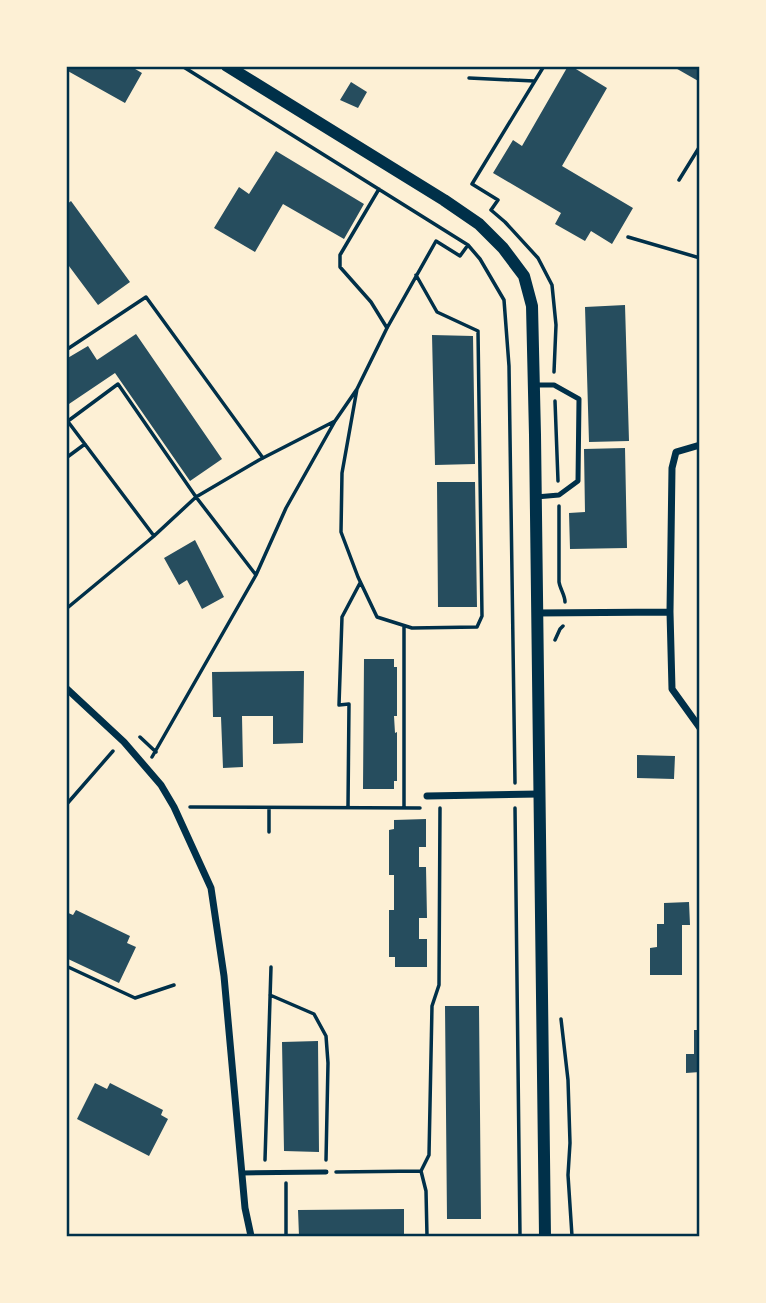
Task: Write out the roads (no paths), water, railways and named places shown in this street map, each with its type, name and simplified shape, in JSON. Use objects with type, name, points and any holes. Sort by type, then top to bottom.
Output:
[{"type":"street","points":[[227,66],[479,224],[503,248],[524,276],[531,306],[536,497],[545,1237]]},
{"type":"street","points":[[699,445],[676,452],[673,468],[670,612],[672,689],[699,727]]},
{"type":"street","points":[[536,613],[670,612]]},
{"type":"street","points":[[66,688],[124,742],[161,785],[212,888],[224,976],[245,1208],[251,1237]]},
{"type":"street","points":[[427,796],[539,794]]},
{"type":"lane","points":[[533,385],[554,385],[579,399],[578,481],[559,495],[536,497]]},
{"type":"lane","points":[[242,1173],[326,1172]]}]
